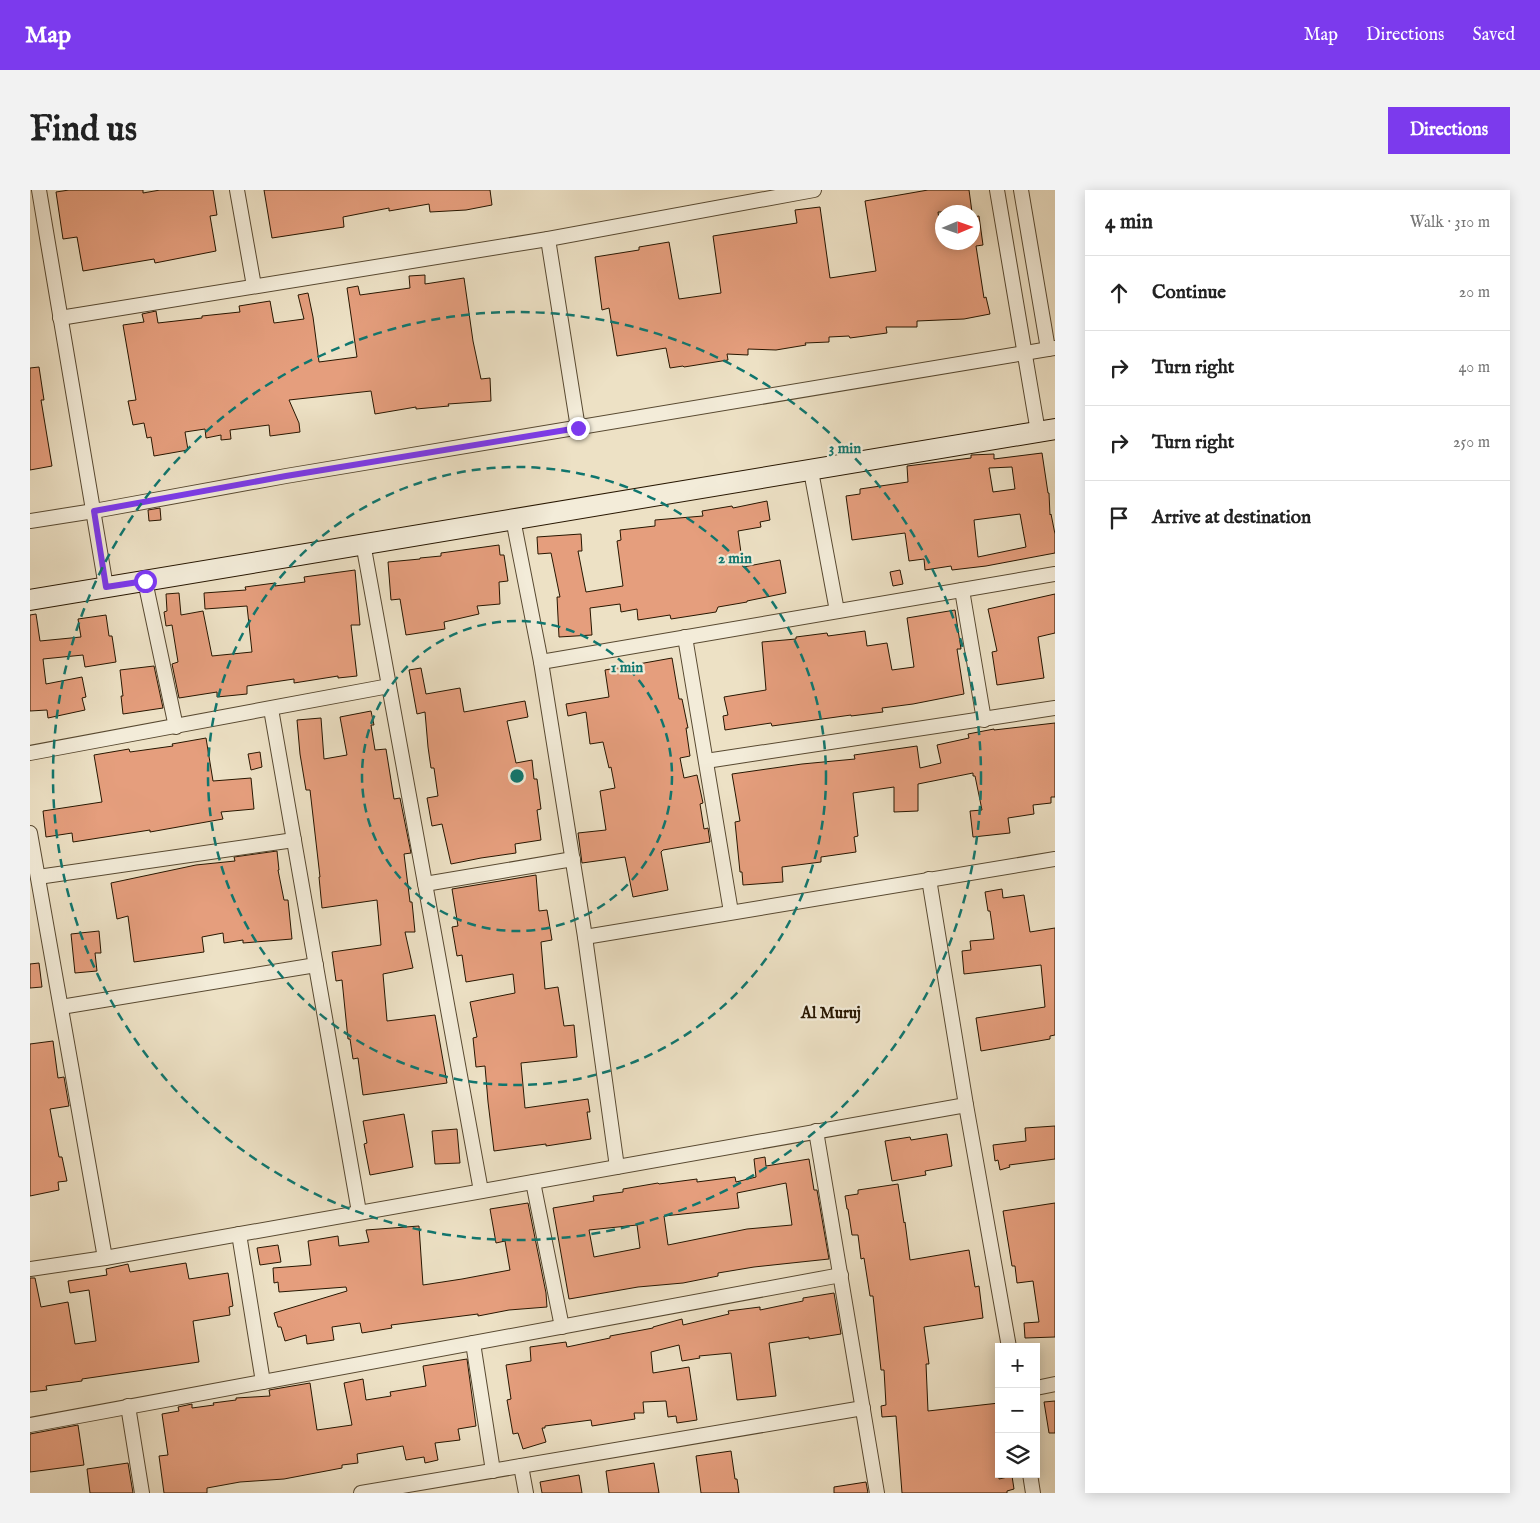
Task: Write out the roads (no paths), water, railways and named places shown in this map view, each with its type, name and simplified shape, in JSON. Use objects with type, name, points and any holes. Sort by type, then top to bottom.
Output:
[{"type":"street","points":[[39,190],[106,587]]},
{"type":"street","points":[[237,190],[254,286]]},
{"type":"street","points":[[60,318],[548,239],[798,191],[814,190]]},
{"type":"street","points":[[30,600],[1047,431],[1024,354],[997,190]]},
{"type":"street","points":[[30,521],[286,476],[1052,349],[1021,190]]},
{"type":"street","points":[[548,239],[578,428]]},
{"type":"street","points":[[811,471],[837,611]]},
{"type":"street","points":[[513,519],[541,662],[573,859],[617,1167]]},
{"type":"street","points":[[364,544],[481,1191]]},
{"type":"street","points":[[541,662],[1055,574]]},
{"type":"street","points":[[145,581],[176,726]]},
{"type":"street","points":[[962,590],[984,720]]},
{"type":"street","points":[[685,637],[731,912]]},
{"type":"street","points":[[30,753],[389,686]]},
{"type":"street","points":[[706,761],[1055,708]]},
{"type":"street","points":[[271,709],[359,1212]]},
{"type":"street","points":[[30,833],[105,1258]]},
{"type":"street","points":[[38,877],[294,840]]},
{"type":"street","points":[[425,884],[573,859]]},
{"type":"street","points":[[585,937],[1055,859]]},
{"type":"street","points":[[929,879],[966,1105],[1009,1343]]},
{"type":"street","points":[[61,1007],[316,965]]},
{"type":"street","points":[[30,1269],[105,1258],[966,1105]]},
{"type":"street","points":[[816,1131],[877,1493]]},
{"type":"street","points":[[533,1182],[562,1326]]},
{"type":"street","points":[[239,1234],[263,1382]]},
{"type":"street","points":[[30,1425],[840,1275]]},
{"type":"street","points":[[473,1343],[493,1471]]},
{"type":"street","points":[[1040,1387],[1055,1384]]},
{"type":"street","points":[[128,1406],[142,1493]]},
{"type":"street","points":[[361,1493],[863,1408]]},
{"type":"street","points":[[521,1466],[526,1493]]},
{"type":"street","points":[[1031,1478],[1033,1493]]},
{"type":"district","name":"Al Muruj","points":[[831,1014]]}]
